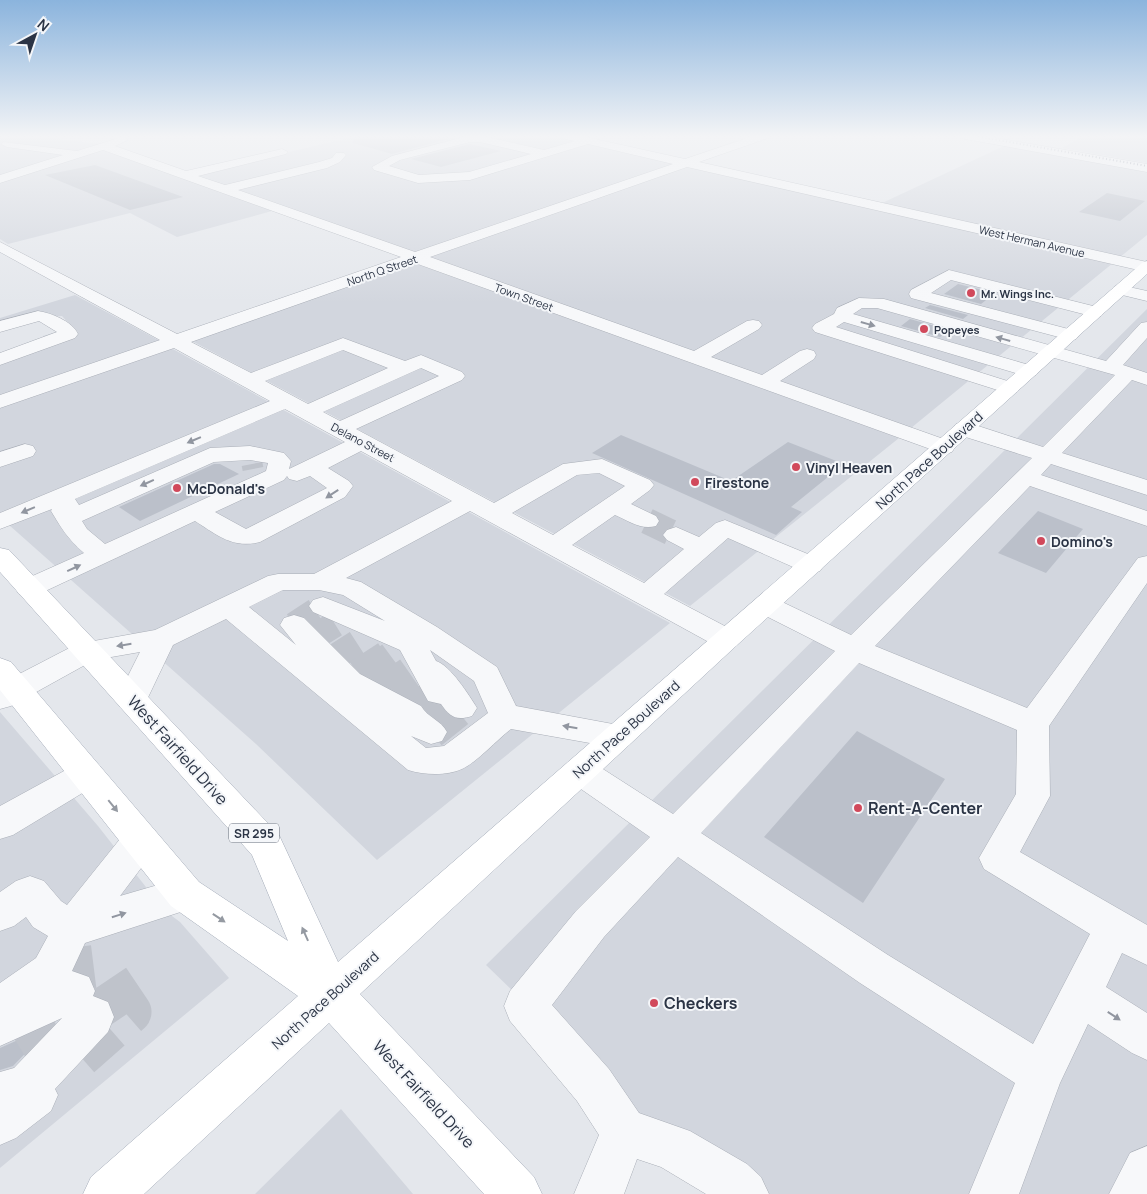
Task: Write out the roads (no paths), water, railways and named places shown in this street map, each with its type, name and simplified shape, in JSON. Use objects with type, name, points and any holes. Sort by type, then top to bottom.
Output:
[{"type":"main road","name":"North Pace Boulevard","points":[[108,1194],[726,639],[1147,267]]},
{"type":"main road","name":"West Fairfield Drive","points":[[0,556],[266,846],[331,994]]},
{"type":"main road","name":"West Fairfield Drive","points":[[6,686],[87,774],[185,894],[331,994],[517,1194]]},
{"type":"street","name":"Town Street","points":[[233,192],[944,447]]},
{"type":"street","name":"North Q Street","points":[[0,402],[607,192]]},
{"type":"street","name":"West Herman Avenue","points":[[811,192],[1147,267]]},
{"type":"street","name":"Delano Street","points":[[0,246],[726,639]]},
{"type":"street","points":[[1070,335],[917,294],[949,275],[1095,312]]},
{"type":"street","points":[[1120,290],[1147,296]]},
{"type":"street","points":[[844,316],[844,312],[859,302],[878,303],[1050,353],[1128,373]]},
{"type":"street","points":[[0,327],[38,316],[68,331],[69,334],[4,358]]},
{"type":"street","points":[[1010,388],[821,328],[844,316],[1029,371]]},
{"type":"street","points":[[695,358],[753,325]]},
{"type":"street","points":[[732,1190],[674,1148],[624,1131],[593,1085],[525,1006],[590,924],[855,649],[1128,373],[1147,327]]},
{"type":"street","points":[[249,381],[343,344],[405,368]]},
{"type":"street","points":[[764,382],[807,355]]},
{"type":"street","points":[[4,358],[50,385]]},
{"type":"street","points":[[307,412],[420,361],[455,376],[339,429]]},
{"type":"street","points":[[0,522],[287,401]]},
{"type":"street","points":[[196,511],[238,537],[251,537],[337,492],[341,486],[307,469],[292,456],[269,444],[225,427]]},
{"type":"street","points":[[964,429],[1147,488]]},
{"type":"street","points":[[67,519],[210,455],[243,475],[256,493],[362,442]]},
{"type":"street","points":[[0,460],[25,451]]},
{"type":"street","points":[[29,588],[196,511],[243,475],[250,452],[278,460],[276,475],[243,475]]},
{"type":"street","points":[[328,603],[482,507],[571,469],[602,466],[642,485],[554,546]]},
{"type":"street","points":[[1026,477],[1147,519]]},
{"type":"street","points":[[76,490],[63,511],[77,534],[103,555]]},
{"type":"street","points":[[614,505],[647,521]]},
{"type":"street","points":[[646,596],[725,528],[811,565]]},
{"type":"street","points":[[676,535],[702,548]]},
{"type":"street","points":[[1147,564],[1033,724],[1033,796],[997,858],[1147,946]]},
{"type":"street","points":[[6,686],[87,651],[161,639],[278,582],[328,603],[410,651],[450,700]]},
{"type":"street","points":[[766,605],[855,649],[1033,724]]},
{"type":"street","points":[[229,606],[420,723]]},
{"type":"street","points":[[303,632],[352,680],[420,761],[452,759],[505,716],[618,736]]},
{"type":"street","points":[[366,637],[486,675],[505,716]]},
{"type":"street","points":[[132,700],[161,639]]},
{"type":"street","points":[[580,771],[874,969],[1041,1074]]},
{"type":"street","points":[[0,824],[87,774]]},
{"type":"street","points":[[13,1052],[72,929],[141,840]]},
{"type":"street","points":[[0,913],[30,893],[47,914],[72,929],[185,894]]},
{"type":"street","points":[[994,1194],[1041,1074],[1114,926]]},
{"type":"street","points":[[1080,994],[1147,1038]]},
{"type":"street","points":[[13,1052],[83,1004],[13,1052]]},
{"type":"street","points":[[0,1122],[35,1095],[13,1052]]},
{"type":"street","points":[[598,1194],[624,1131]]},
{"type":"street","points":[[1134,1194],[1147,1170]]},
{"type":"tunnel","points":[[252,464],[253,469]]},
{"type":"tunnel","points":[[647,521],[676,535]]},
{"type":"tunnel","points":[[294,625],[323,606]]},
{"type":"tunnel","points":[[313,638],[342,620]]},
{"type":"tunnel","points":[[335,657],[366,637]]},
{"type":"tunnel","points":[[386,658],[390,655]]},
{"type":"tunnel","points":[[359,676],[388,657]]},
{"type":"tunnel","points":[[382,693],[412,672]]},
{"type":"tunnel","points":[[410,714],[439,693]]},
{"type":"tunnel","points":[[431,732],[461,708]]},
{"type":"tunnel","points":[[51,972],[99,966],[130,1012],[80,1056]]},
{"type":"tunnel","points":[[30,1023],[47,1051]]},
{"type":"place","name":"Mr. Wings Inc.","points":[[971,293]]},
{"type":"place","name":"Popeyes","points":[[924,329]]},
{"type":"place","name":"Vinyl Heaven","points":[[796,467]]},
{"type":"place","name":"Firestone","points":[[695,482]]},
{"type":"place","name":"McDonald's","points":[[177,488]]},
{"type":"place","name":"Domino's","points":[[1041,541]]},
{"type":"place","name":"Rent-A-Center","points":[[858,808]]},
{"type":"place","name":"Checkers","points":[[654,1003]]}]
